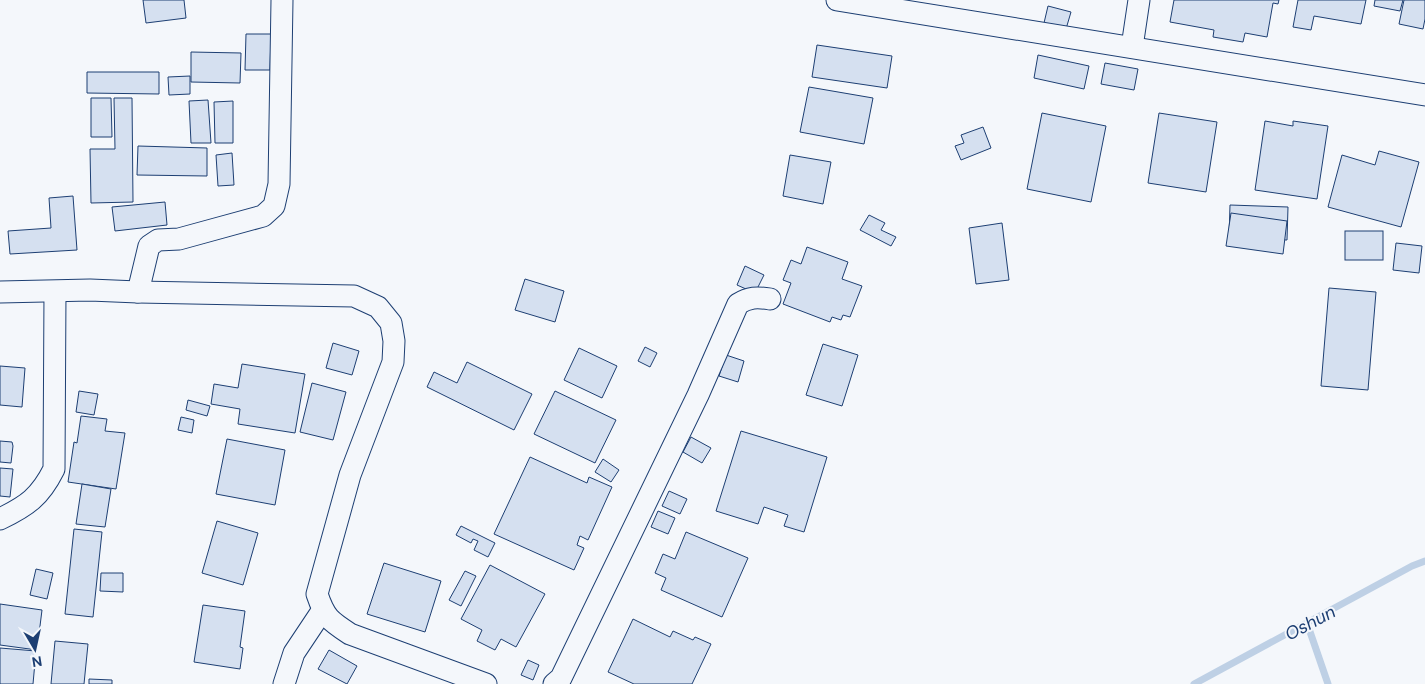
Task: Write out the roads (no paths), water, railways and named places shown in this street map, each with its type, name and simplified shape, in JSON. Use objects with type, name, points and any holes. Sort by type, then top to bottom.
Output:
[{"type":"street","points":[[138,292],[150,246],[158,240],[179,238],[263,216],[274,206],[280,184],[282,0]]},
{"type":"street","points":[[836,0],[1425,95]]},
{"type":"street","points":[[1132,47],[1139,0]]},
{"type":"street","points":[[0,292],[90,290],[354,296],[378,307],[391,323],[394,340],[393,362],[350,475],[317,594],[322,611],[332,622],[350,634],[486,684]]},
{"type":"street","points":[[0,519],[23,508],[46,486],[54,469],[56,292]]},
{"type":"street","points":[[554,684],[561,678],[698,396],[738,304],[756,296],[770,299]]},
{"type":"street","points":[[284,684],[294,653],[322,611]]},
{"type":"waterway","name":"Oshun","points":[[1194,684],[1412,566],[1425,561]]},
{"type":"waterway","points":[[1307,623],[1328,684]]}]
